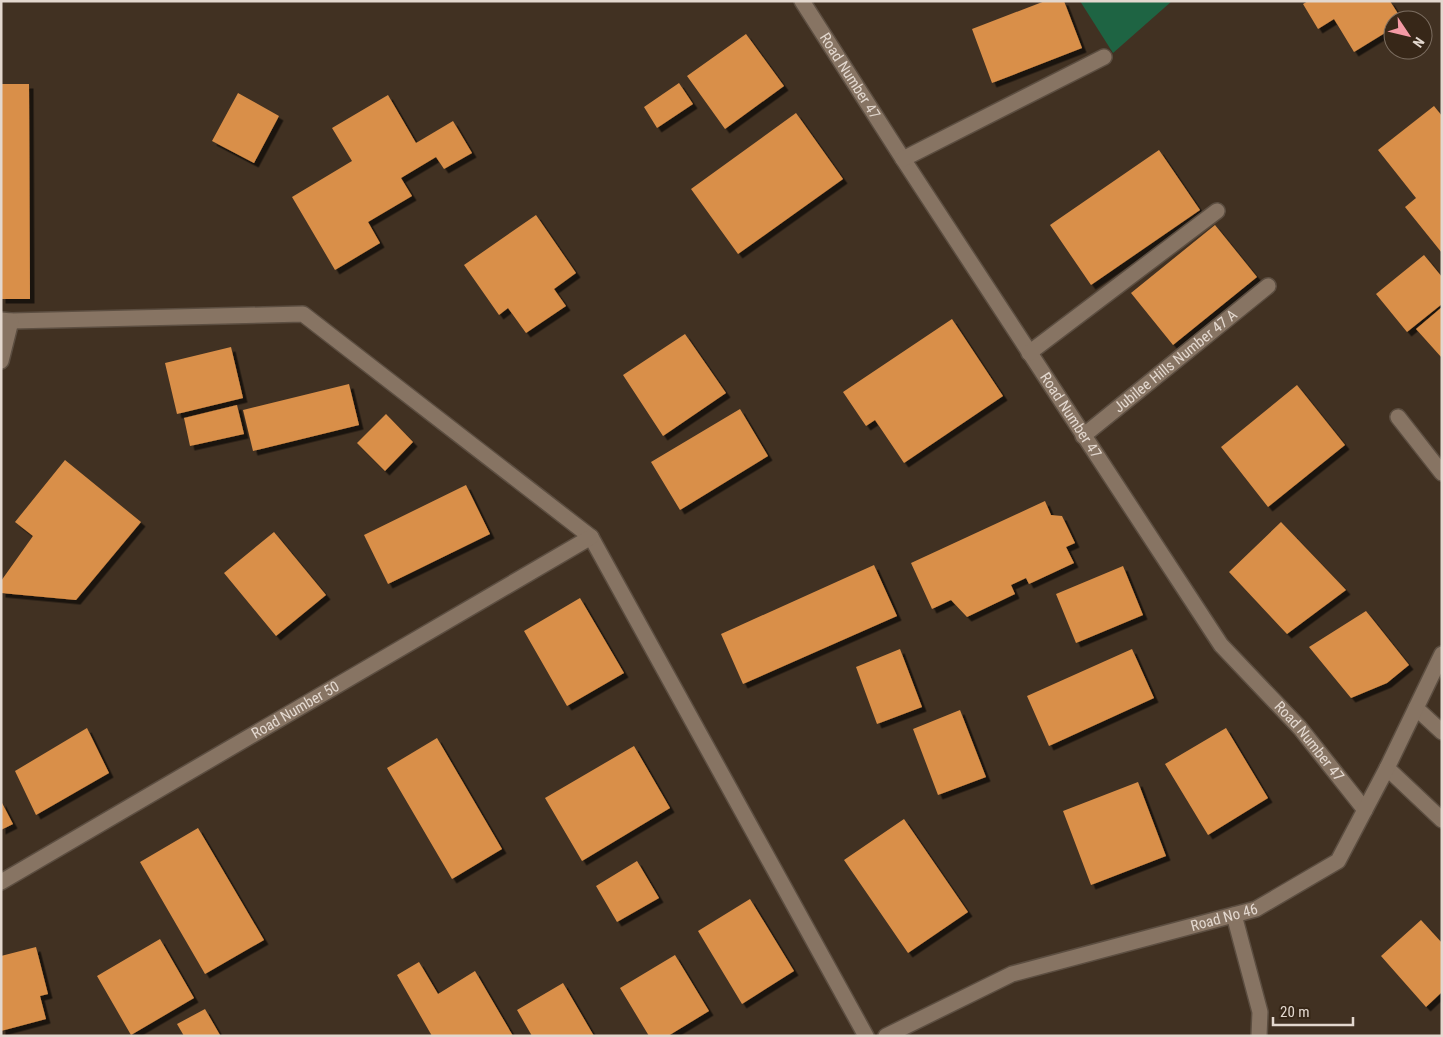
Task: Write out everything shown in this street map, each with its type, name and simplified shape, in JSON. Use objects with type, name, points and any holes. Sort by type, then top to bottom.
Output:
[{"type":"street","name":"Road Number 47","points":[[802,1],[902,159],[1221,645],[1300,728],[1365,810]]},
{"type":"street","points":[[902,159],[1104,57]]},
{"type":"street","points":[[1029,352],[1217,212]]},
{"type":"street","name":"Jubilee Hills Number 47 A","points":[[1083,436],[1268,286]]},
{"type":"street","points":[[1,361],[6,320],[302,314],[591,538],[866,1036]]},
{"type":"street","points":[[1398,417],[1441,471]]},
{"type":"street","name":"Road Number 50","points":[[1,882],[591,538]]},
{"type":"street","name":"Road No 46","points":[[886,1036],[1012,974],[1256,910],[1338,861],[1387,768],[1442,654]]},
{"type":"street","points":[[1416,708],[1442,732]]},
{"type":"street","points":[[1387,768],[1442,820]]},
{"type":"street","points":[[1234,916],[1260,1012],[1259,1036]]},
{"type":"green space","points":[[1080,1],[1172,1],[1113,53]]},
{"type":"building","points":[[1045,1],[1064,1],[1082,48],[992,83],[972,29]]},
{"type":"building","points":[[1308,1],[1390,1],[1396,10],[1383,10],[1383,34],[1354,52],[1334,19],[1318,29],[1303,4]]},
{"type":"building","points":[[746,34],[784,86],[725,129],[687,76]]},
{"type":"building","points":[[679,83],[693,104],[657,128],[644,107]]},
{"type":"building","points":[[1,84],[29,84],[30,299],[1,299]]},
{"type":"building","points":[[238,93],[279,116],[254,163],[212,141]]},
{"type":"building","points":[[388,95],[416,143],[453,121],[472,153],[444,169],[436,157],[401,178],[412,196],[368,222],[380,243],[335,270],[292,197],[352,161],[332,128]]},
{"type":"building","points":[[1434,106],[1442,116],[1442,253],[1405,207],[1416,198],[1378,150]]},
{"type":"building","points":[[796,113],[843,179],[738,254],[691,189]]},
{"type":"building","points":[[1159,150],[1200,210],[1091,285],[1050,225]]},
{"type":"building","points":[[536,215],[576,273],[554,289],[566,306],[526,333],[508,308],[499,315],[464,265]]},
{"type":"building","points":[[1215,225],[1257,277],[1173,345],[1131,293]]},
{"type":"building","points":[[1424,255],[1442,277],[1442,304],[1407,332],[1376,294]]},
{"type":"building","points":[[1442,307],[1442,358],[1416,329]]},
{"type":"building","points":[[952,319],[1003,396],[904,463],[875,420],[866,426],[843,392]]},
{"type":"building","points":[[685,334],[726,393],[663,436],[623,375]]},
{"type":"building","points":[[231,347],[243,398],[177,414],[165,363]]},
{"type":"building","points":[[349,384],[359,425],[253,451],[243,410]]},
{"type":"building","points":[[1297,385],[1345,445],[1268,507],[1221,447]]},
{"type":"building","points":[[237,405],[244,434],[190,446],[184,418]]},
{"type":"building","points":[[740,409],[768,456],[680,510],[651,462]]},
{"type":"building","points":[[386,414],[413,442],[385,471],[357,443]]},
{"type":"building","points":[[65,460],[141,522],[76,600],[1,593],[1,581],[33,536],[15,522]]},
{"type":"building","points":[[466,485],[490,534],[388,584],[364,535]]},
{"type":"building","points":[[1045,501],[1051,515],[1062,516],[1075,543],[1066,547],[1074,563],[1029,584],[1026,578],[1011,585],[1015,594],[967,617],[951,600],[932,609],[911,563]]},
{"type":"building","points":[[1281,522],[1346,590],[1287,634],[1229,572]]},
{"type":"building","points":[[274,532],[326,595],[276,636],[224,573]]},
{"type":"building","points":[[874,565],[897,616],[743,684],[721,634]]},
{"type":"building","points":[[1123,566],[1143,615],[1076,643],[1056,594]]},
{"type":"building","points":[[580,598],[624,673],[567,706],[524,631]]},
{"type":"building","points":[[1366,611],[1409,665],[1387,683],[1351,698],[1309,647]]},
{"type":"building","points":[[900,649],[922,707],[877,724],[856,667]]},
{"type":"building","points":[[1132,649],[1154,698],[1049,746],[1027,696]]},
{"type":"building","points":[[960,710],[986,777],[938,795],[913,729]]},
{"type":"building","points":[[87,728],[109,773],[36,815],[15,771]]},
{"type":"building","points":[[1226,728],[1268,798],[1208,835],[1165,764]]},
{"type":"building","points":[[437,738],[502,849],[452,879],[387,768]]},
{"type":"building","points":[[634,746],[670,808],[582,861],[545,798]]},
{"type":"building","points":[[1138,782],[1166,856],[1091,885],[1063,811]]},
{"type":"building","points":[[1,801],[13,824],[1,830]]},
{"type":"building","points":[[904,819],[968,912],[908,953],[844,860]]},
{"type":"building","points":[[198,828],[264,940],[205,974],[140,862]]},
{"type":"building","points":[[637,861],[659,898],[617,922],[596,886]]},
{"type":"building","points":[[750,899],[794,971],[742,1004],[698,931]]},
{"type":"building","points":[[1421,920],[1442,943],[1442,992],[1426,1007],[1381,956]]},
{"type":"building","points":[[160,939],[194,998],[131,1035],[97,976]]},
{"type":"building","points":[[36,947],[48,994],[40,996],[46,1019],[1,1031],[1,956]]},
{"type":"building","points":[[675,955],[709,1011],[668,1036],[649,1036],[620,988]]},
{"type":"building","points":[[419,962],[438,994],[475,971],[513,1036],[432,1036],[397,975]]},
{"type":"building","points":[[563,983],[594,1036],[532,1036],[517,1010]]},
{"type":"building","points":[[205,1009],[220,1035],[184,1036],[177,1024]]}]
